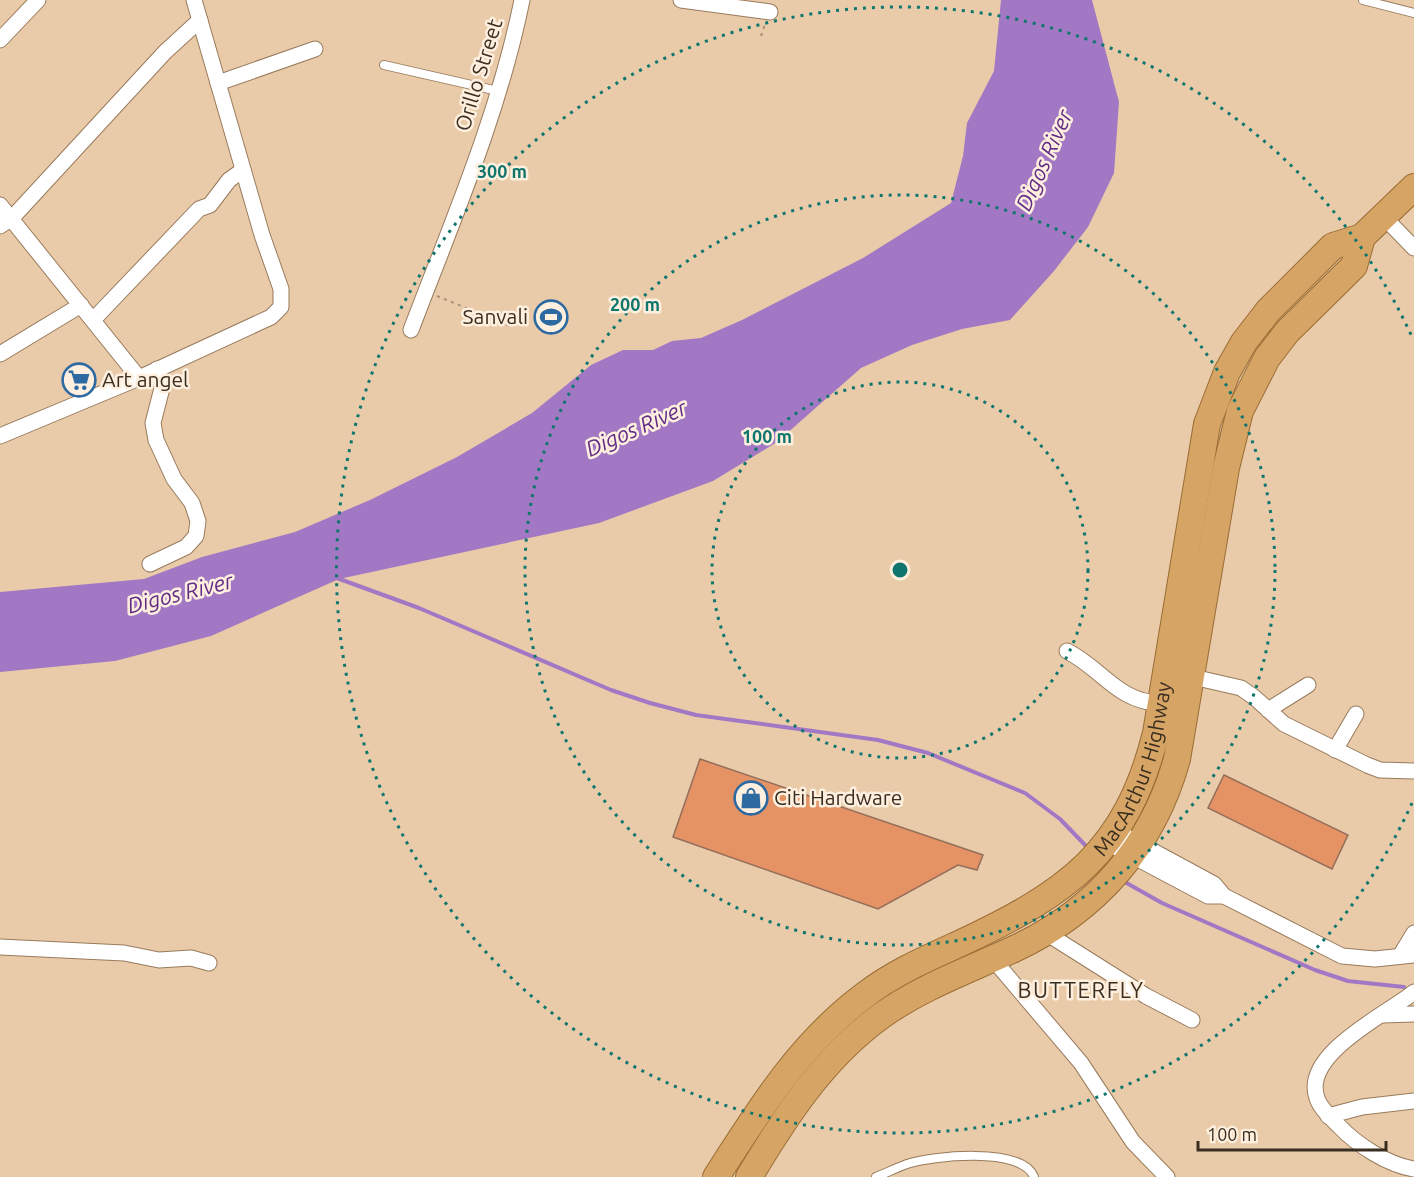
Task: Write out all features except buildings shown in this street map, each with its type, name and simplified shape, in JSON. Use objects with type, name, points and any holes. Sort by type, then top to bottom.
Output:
[{"type":"highway","name":"MacArthur Highway","points":[[749,1177],[782,1122],[810,1084],[861,1032],[906,1001],[1046,933],[1099,893],[1137,849],[1153,822],[1173,774],[1193,677],[1226,468],[1240,411],[1267,358],[1287,332],[1353,266],[1362,237],[1414,187]]},
{"type":"highway","name":"MacArthur Highway","points":[[716,1177],[788,1070],[836,1019],[866,994],[894,976],[1035,906],[1072,879],[1112,837],[1147,769],[1161,704],[1207,424],[1227,372],[1244,342],[1275,304],[1333,246],[1362,237]]},
{"type":"street","points":[[0,40],[38,0]]},
{"type":"street","points":[[0,436],[139,378],[271,318],[281,307],[281,289],[262,235],[194,0]]},
{"type":"street","name":"Orillo Street","points":[[411,330],[498,91],[514,38],[522,0]]},
{"type":"street","points":[[681,0],[770,12]]},
{"type":"street","points":[[6,222],[165,52],[200,20]]},
{"type":"street","points":[[218,83],[315,49]]},
{"type":"street","points":[[94,319],[199,209],[210,205],[229,180],[243,170]]},
{"type":"street","points":[[0,205],[6,222],[94,319],[139,378]]},
{"type":"street","points":[[1383,216],[1414,248]]},
{"type":"street","points":[[0,354],[81,305]]},
{"type":"street","points":[[150,564],[186,547],[196,536],[198,521],[192,503],[174,479],[156,440],[153,423],[162,388],[157,369]]},
{"type":"street","points":[[1067,651],[1096,669],[1120,692],[1146,702],[1161,704]]},
{"type":"street","points":[[1193,677],[1241,688],[1284,724],[1380,770],[1414,771]]},
{"type":"street","points":[[1268,710],[1308,685]]},
{"type":"street","points":[[1335,750],[1356,714]]},
{"type":"street","points":[[1112,837],[1137,849],[1208,896],[1224,896],[1342,956],[1366,959],[1407,956],[1414,933]]},
{"type":"street","points":[[1046,933],[1146,996],[1192,1020]]},
{"type":"street","points":[[0,947],[124,953],[159,960],[191,958],[209,963]]},
{"type":"street","points":[[992,958],[1081,1063],[1133,1142],[1167,1177]]},
{"type":"street","points":[[1414,992],[1382,1015],[1362,1025],[1346,1039],[1319,1073],[1315,1089],[1317,1099],[1328,1116],[1346,1134],[1393,1162],[1414,1169]]},
{"type":"street","points":[[1382,1015],[1414,1014]]},
{"type":"street","points":[[1328,1116],[1362,1107],[1414,1101]]},
{"type":"lane","points":[[1363,0],[1414,13]]},
{"type":"lane","points":[[384,65],[498,91]]},
{"type":"lane","points":[[876,1177],[908,1164],[950,1157],[985,1156],[1023,1166],[1034,1177]]},
{"type":"path","points":[[426,291],[510,326]]},
{"type":"water","name":"Digos River","points":[[1001,0],[1092,0],[1119,102],[1114,173],[1088,227],[1054,271],[1010,320],[962,329],[912,345],[861,368],[777,442],[713,481],[599,523],[339,579],[211,636],[115,661],[0,672],[0,592],[144,579],[202,557],[295,532],[370,500],[457,457],[532,413],[591,365],[623,350],[653,350],[672,341],[701,338],[742,320],[863,258],[951,203],[963,156],[967,123],[994,71]]},
{"type":"waterway","points":[[334,577],[419,608],[611,690],[650,703],[696,715],[878,740],[928,753],[1025,793],[1060,819],[1086,846]]},
{"type":"waterway","points":[[1123,881],[1162,903],[1315,970],[1348,981],[1404,987]]},
{"type":"place","name":"Sanvali","points":[[551,317]]},
{"type":"place","name":"Art angel","points":[[79,380]]},
{"type":"place","name":"Citi Hardware","points":[[751,798]]},
{"type":"district","name":"BUTTERFLY","points":[[1081,990]]}]
